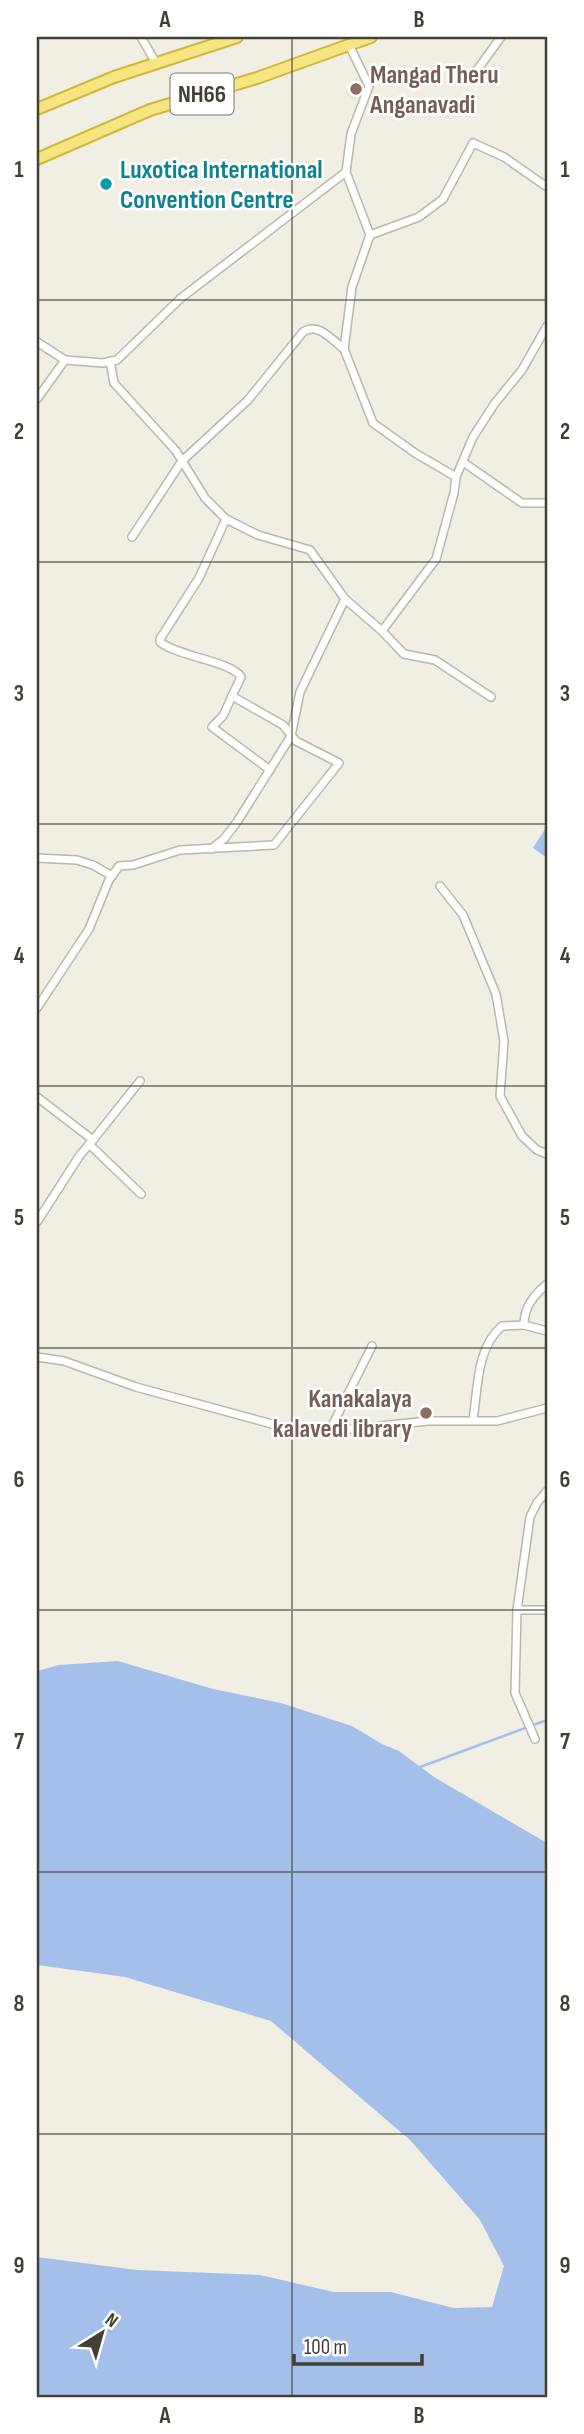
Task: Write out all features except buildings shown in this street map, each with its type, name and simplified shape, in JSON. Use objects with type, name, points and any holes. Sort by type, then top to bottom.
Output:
[{"type":"highway","name":"NH66","points":[[37,109],[114,77],[237,37]]},
{"type":"highway","name":"NH66","points":[[37,159],[150,110],[257,78],[371,37]]},
{"type":"street","points":[[141,37],[156,63]]},
{"type":"street","points":[[472,77],[501,37]]},
{"type":"street","points":[[349,45],[369,86],[351,134],[346,172],[370,235],[352,287],[344,349],[373,423],[415,453],[456,477]]},
{"type":"street","points":[[370,235],[419,217],[443,199],[473,142],[504,157],[547,187]]},
{"type":"street","points":[[37,342],[65,360],[117,360],[181,298],[346,172]]},
{"type":"street","points":[[383,631],[436,559],[456,477],[474,437],[495,403],[522,370],[547,326]]},
{"type":"street","points":[[132,537],[182,461],[248,400],[303,332],[317,328],[344,349]]},
{"type":"street","points":[[37,399],[65,360]]},
{"type":"street","points":[[110,362],[114,383],[176,451],[205,498],[226,519],[258,534],[310,550],[345,599],[383,631],[404,654],[435,660],[491,697]]},
{"type":"street","points":[[463,462],[522,503],[547,503]]},
{"type":"street","points":[[226,519],[199,578],[160,642],[175,651],[229,667],[239,673],[241,677],[223,716],[212,727],[270,770]]},
{"type":"street","points":[[211,849],[230,832],[291,736],[300,692],[345,599]]},
{"type":"street","points":[[37,1008],[89,929],[119,866],[133,865],[180,850],[274,845],[339,763],[291,736],[283,725],[232,696]]},
{"type":"street","points":[[37,858],[77,860],[93,865],[112,876]]},
{"type":"street","points":[[440,886],[463,915],[496,994],[504,1041],[500,1096],[522,1136],[537,1150],[547,1154]]},
{"type":"street","points":[[37,1222],[91,1142],[140,1081]]},
{"type":"street","points":[[37,1097],[91,1142],[141,1194]]},
{"type":"street","points":[[524,1325],[524,1315],[530,1302],[547,1284]]},
{"type":"street","points":[[473,1420],[482,1359],[489,1340],[502,1326],[524,1325],[547,1331]]},
{"type":"street","points":[[331,1428],[372,1346]]},
{"type":"street","points":[[37,1356],[64,1361],[136,1387],[283,1427],[331,1428],[496,1421],[547,1408]]},
{"type":"street","points":[[533,1736],[515,1693],[517,1609],[530,1517],[547,1491]]},
{"type":"street","points":[[517,1609],[547,1610]]},
{"type":"shaded area","name":"Mangad Theru Anganavadi","points":[[357,77],[365,84],[356,102],[345,94]]},
{"type":"water","points":[[547,826],[547,858],[533,848]]},
{"type":"water","points":[[118,1661],[213,1689],[281,1703],[352,1726],[399,1751],[434,1777],[547,1843],[547,2397],[37,2397],[37,2257],[137,2270],[260,2275],[334,2292],[391,2292],[454,2308],[492,2307],[504,2266],[480,2220],[410,2140],[271,2021],[125,1977],[37,1965],[37,1671],[59,1665]]},
{"type":"waterway","points":[[420,1767],[547,1720]]},
{"type":"place","name":"Mangad Theru Anganavadi","points":[[356,89]]},
{"type":"place","name":"Luxotica International Convention Centre","points":[[106,184]]},
{"type":"place","name":"Kanakalaya kalavedi library","points":[[426,1413]]}]
